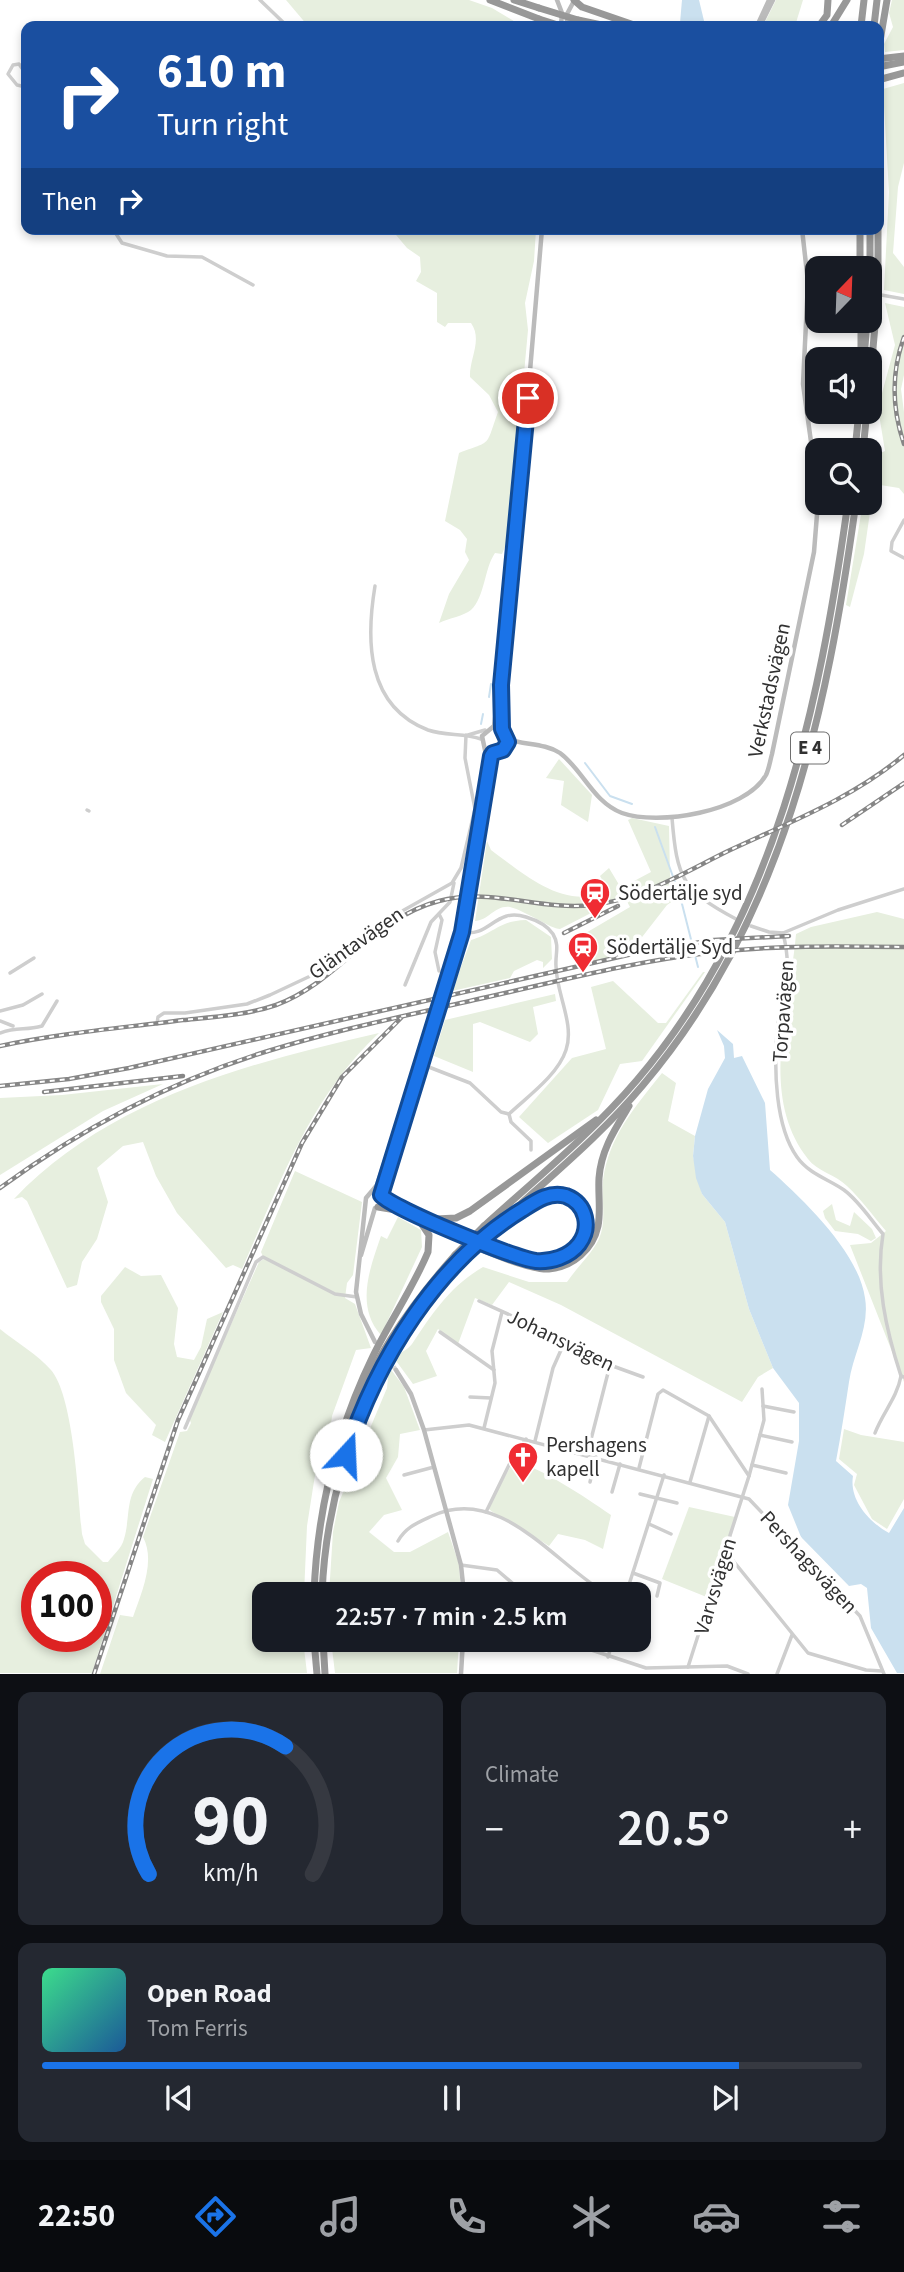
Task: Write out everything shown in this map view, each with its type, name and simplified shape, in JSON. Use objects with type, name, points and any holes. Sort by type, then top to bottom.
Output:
[{"type":"highway","points":[[490,0],[546,21]]},
{"type":"highway","points":[[514,0],[583,21]]},
{"type":"highway","points":[[580,0],[597,12]]},
{"type":"highway","points":[[823,21],[827,15],[828,0]]},
{"type":"highway","points":[[834,21],[847,0]]},
{"type":"highway","points":[[862,21],[864,0]]},
{"type":"highway","points":[[875,21],[877,0]]},
{"type":"highway","points":[[884,21],[887,0]]},
{"type":"highway","points":[[573,2],[623,21]]},
{"type":"highway","points":[[884,58],[904,56]]},
{"type":"highway","points":[[884,68],[904,65]]},
{"type":"highway","points":[[884,78],[904,73]]},
{"type":"highway","points":[[857,235],[859,256]]},
{"type":"highway","points":[[870,235],[870,256]]},
{"type":"highway","points":[[873,347],[878,284],[878,235]]},
{"type":"highway","name":"E 4","points":[[315,1582],[320,1529],[334,1466],[360,1395],[408,1312],[487,1229],[618,1102],[662,1049],[701,992],[743,917],[787,807],[805,738],[846,515]]},
{"type":"highway","name":"E 4","points":[[487,1229],[498,1224],[596,1136],[642,1086],[689,1025],[718,979],[775,864],[812,740],[836,625],[854,515]]},
{"type":"highway","points":[[381,1196],[421,1219],[532,1267],[549,1269],[572,1262],[584,1253],[596,1233],[603,1157],[614,1130],[642,1086]]},
{"type":"highway","points":[[421,1219],[443,1220],[463,1215],[537,1165],[618,1102]]},
{"type":"highway","points":[[376,1208],[421,1219],[536,1261],[552,1260],[571,1251],[583,1237],[586,1224],[580,1206],[569,1197],[557,1195],[538,1200],[498,1224]]},
{"type":"highway","points":[[334,1466],[346,1419],[358,1387],[428,1252],[429,1235],[421,1219]]},
{"type":"highway","name":"E 4","points":[[323,1582],[333,1501],[351,1440],[368,1399],[413,1319],[458,1258]]},
{"type":"highway","points":[[315,1652],[317,1674]]},
{"type":"highway","points":[[324,1652],[325,1674]]},
{"type":"main road","points":[[760,21],[771,0]]},
{"type":"main road","points":[[557,2],[564,9],[573,2]]},
{"type":"main road","points":[[557,2],[562,21]]},
{"type":"main road","points":[[565,21],[573,2]]},
{"type":"main road","points":[[494,726],[501,685],[541,235]]},
{"type":"main road","points":[[803,235],[805,256]]},
{"type":"main road","points":[[806,333],[803,384],[810,438]]},
{"type":"main road","name":"Verkstadsvägen","points":[[508,738],[559,752],[608,805],[620,812],[642,818],[672,818],[735,800],[765,775],[814,552],[817,515]]},
{"type":"main road","points":[[486,750],[493,753],[506,747],[508,738],[502,729],[501,685]]},
{"type":"main road","points":[[489,768],[481,738],[485,730],[494,726],[502,729]]},
{"type":"main road","name":"Verkstadsvägen","points":[[506,747],[526,743]]},
{"type":"main road","points":[[357,1269],[462,932],[472,887],[493,753]]},
{"type":"main road","points":[[375,1342],[357,1297],[357,1269],[367,1196],[374,1191],[420,1063]]},
{"type":"main road","points":[[374,1191],[381,1196]]},
{"type":"main road","points":[[367,1204],[376,1208]]},
{"type":"main road","points":[[396,1370],[411,1394],[424,1430],[461,1564],[463,1582]]},
{"type":"main road","points":[[461,1674],[462,1652]]},
{"type":"street","points":[[260,0],[282,21]]},
{"type":"street","points":[[21,67],[19,64],[13,65],[8,74],[21,86]]},
{"type":"street","points":[[117,235],[122,243],[167,256],[202,257],[253,285]]},
{"type":"street","points":[[882,295],[904,299]]},
{"type":"street","points":[[904,520],[892,542],[891,551],[904,558]]},
{"type":"street","points":[[375,586],[368,628],[370,654],[386,696],[419,726],[441,734],[481,738]]},
{"type":"street","points":[[466,736],[485,730]]},
{"type":"street","points":[[405,985],[431,922],[450,902],[454,881],[463,862],[475,809],[465,758],[466,736]]},
{"type":"street","points":[[672,818],[676,860],[687,886],[702,900],[736,919]]},
{"type":"street","name":"Gläntavägen","points":[[157,1024],[158,1017],[164,1013],[184,1013],[247,1004],[305,979],[326,968],[378,924],[454,881]]},
{"type":"street","points":[[751,926],[765,932],[783,933],[838,910],[904,889]]},
{"type":"street","points":[[439,914],[442,920],[435,952],[439,971]]},
{"type":"street","points":[[462,932],[477,933],[502,916],[518,915],[544,925],[557,943],[555,964],[569,1034],[567,1050],[553,1071],[509,1114]]},
{"type":"street","name":"Torpavägen","points":[[783,933],[790,966],[777,1035],[778,1110],[797,1157],[814,1175],[845,1191],[883,1234],[878,1265],[888,1337],[903,1377]]},
{"type":"street","points":[[10,973],[34,958]]},
{"type":"street","points":[[0,1011],[23,1005],[42,994]]},
{"type":"street","points":[[0,1021],[31,1029],[42,1026],[57,1001]]},
{"type":"street","points":[[0,1033],[13,1026]]},
{"type":"street","points":[[420,1063],[470,1083],[501,1112],[509,1114]]},
{"type":"street","points":[[509,1114],[511,1122],[530,1141],[531,1150]]},
{"type":"street","points":[[185,1429],[256,1262],[263,1257],[335,1294],[357,1297]]},
{"type":"street","name":"Johansvägen","points":[[480,1301],[610,1365],[643,1377]]},
{"type":"street","points":[[484,1428],[495,1383],[492,1351],[502,1312]]},
{"type":"street","points":[[440,1332],[494,1370]]},
{"type":"street","points":[[535,1441],[553,1368],[565,1341]]},
{"type":"street","points":[[587,1455],[610,1365]]},
{"type":"street","points":[[875,1433],[883,1412],[898,1394],[903,1377]]},
{"type":"street","name":"Varvsvägen","points":[[688,1667],[726,1552],[760,1435],[762,1389]]},
{"type":"street","points":[[639,1468],[659,1394],[663,1390],[709,1416],[749,1476]]},
{"type":"street","points":[[470,1397],[491,1398]]},
{"type":"street","points":[[763,1406],[794,1412]]},
{"type":"street","points":[[690,1482],[709,1416]]},
{"type":"street","name":"Pershagsvägen","points":[[424,1430],[469,1425],[484,1428],[742,1497],[757,1506],[860,1616],[883,1672]]},
{"type":"street","points":[[760,1435],[792,1442]]},
{"type":"street","points":[[486,1512],[509,1465],[526,1440]]},
{"type":"street","points":[[590,1482],[596,1457]]},
{"type":"street","points":[[612,1492],[620,1464]]},
{"type":"street","points":[[752,1465],[786,1473]]},
{"type":"street","points":[[404,1475],[434,1467]]},
{"type":"street","points":[[630,1582],[664,1475]]},
{"type":"street","points":[[640,1494],[677,1503]]},
{"type":"street","points":[[398,1541],[407,1528],[447,1510],[486,1512],[528,1533],[591,1582]]},
{"type":"street","points":[[649,1524],[671,1534]]},
{"type":"street","points":[[726,1552],[808,1653],[874,1672],[883,1672]]},
{"type":"street","points":[[461,1564],[497,1570],[511,1582]]},
{"type":"street","points":[[633,1573],[660,1583],[657,1596]]},
{"type":"street","points":[[778,1674],[792,1635]]},
{"type":"street","points":[[594,1652],[646,1668],[671,1671],[688,1667],[727,1667],[748,1674]]},
{"type":"street","points":[[608,1657],[609,1652]]},
{"type":"green space","points":[[286,0],[469,0],[492,8],[514,21],[304,21]]},
{"type":"green space","points":[[776,0],[803,0],[797,21],[766,21]]},
{"type":"green space","points":[[892,0],[904,0],[904,50],[885,52],[884,44],[893,27],[889,13]]},
{"type":"green space","points":[[904,83],[904,163],[898,187],[893,253],[904,267],[904,294],[884,290],[889,192],[884,89]]},
{"type":"green space","points":[[396,235],[536,235],[534,261],[525,303],[528,330],[509,537],[502,554],[495,553],[491,560],[476,604],[468,612],[439,623],[449,594],[469,560],[465,552],[467,539],[460,530],[445,521],[459,453],[486,441],[498,412],[489,395],[470,377],[476,343],[471,323],[448,323],[445,327],[437,322],[437,293],[416,281],[421,272],[420,257],[407,248]]},
{"type":"green space","points":[[885,303],[904,307],[904,375],[901,389],[904,412],[904,494],[899,488],[882,485],[882,452],[885,451],[881,424],[882,393],[895,345]]},
{"type":"green space","points":[[861,515],[870,515],[864,554],[850,607],[846,605]]},
{"type":"green space","points":[[559,759],[592,795],[588,822],[561,805],[564,781],[546,778]]},
{"type":"green space","points":[[632,818],[669,826],[670,876],[680,896],[667,905],[639,941],[613,944],[616,957],[577,967],[567,944],[630,907],[624,896],[560,929],[510,907],[500,908],[484,919],[475,921],[487,841],[491,850],[542,885],[570,896],[585,897],[600,894],[605,885],[600,876],[609,868],[621,888],[651,872],[628,820]]},
{"type":"green space","points":[[877,912],[904,919],[904,1382],[850,1245],[871,1243],[886,1231],[847,1186],[808,1159],[793,1134],[784,1107],[781,1079],[784,1020],[796,934],[811,927]]},
{"type":"green space","points":[[526,920],[551,937],[552,959],[543,968],[543,962],[537,960],[514,971],[510,978],[452,991],[471,940],[503,925]]},
{"type":"green space","points":[[703,972],[642,1061],[620,1064],[598,1110],[548,1143],[519,1117],[572,1058],[606,1049],[591,987],[613,981],[658,1023],[666,1023]]},
{"type":"green space","points":[[555,994],[556,1001],[533,1007],[538,1034],[530,1042],[480,1022],[473,1024],[473,1072],[434,1056],[445,1020]]},
{"type":"green space","points":[[379,1033],[355,1058],[315,1114],[283,1174],[242,1269],[233,1265],[226,1268],[177,1213],[156,1176],[143,1142],[123,1146],[97,1168],[108,1202],[97,1239],[82,1262],[77,1285],[67,1288],[27,1201],[22,1197],[14,1199],[52,1164],[93,1135],[137,1110],[183,1090],[231,1072]]},
{"type":"green space","points":[[662,1073],[676,1083],[668,1121],[695,1136],[693,1156],[702,1194],[725,1222],[749,1309],[773,1368],[758,1377],[742,1402],[561,1305],[509,1282],[492,1305],[475,1298],[458,1344],[438,1329],[426,1351],[437,1376],[413,1384],[394,1358],[410,1346],[443,1301],[483,1267],[529,1282],[567,1282],[599,1239],[603,1217],[603,1180],[611,1149],[633,1110]]},
{"type":"green space","points":[[163,1084],[103,1111],[0,1175],[0,1098],[62,1095]]},
{"type":"green space","points":[[295,1171],[362,1202],[353,1275],[347,1283],[345,1298],[355,1304],[371,1348],[356,1350],[332,1416],[323,1468],[315,1475],[307,1526],[305,1582],[252,1582],[252,1652],[304,1652],[307,1673],[100,1674],[107,1652],[112,1652],[112,1639],[120,1615],[133,1617],[140,1598],[148,1567],[147,1546],[143,1537],[180,1432],[187,1431],[191,1423],[189,1418],[259,1262],[264,1259],[261,1252]]},
{"type":"green space","points":[[832,1204],[836,1220],[850,1226],[854,1212],[872,1229],[876,1238],[871,1241],[858,1234],[835,1231],[823,1211]]},
{"type":"green space","points":[[398,1217],[421,1230],[422,1247],[381,1335],[368,1312],[367,1287],[381,1236],[387,1239]]},
{"type":"green space","points":[[125,1267],[141,1276],[161,1275],[178,1308],[174,1344],[177,1357],[194,1360],[201,1347],[207,1319],[223,1312],[165,1442],[152,1435],[156,1425],[126,1393],[114,1360],[114,1329],[101,1302],[101,1296]]},
{"type":"green space","points":[[0,1329],[46,1364],[59,1383],[74,1448],[82,1534],[85,1544],[102,1561],[21,1561],[21,1652],[99,1652],[92,1673],[0,1673]]},
{"type":"green space","points":[[389,1367],[404,1387],[420,1430],[400,1434],[398,1457],[386,1478],[402,1510],[384,1515],[369,1532],[394,1552],[410,1552],[448,1532],[459,1564],[460,1582],[330,1582],[333,1532],[339,1502],[387,1388]]},
{"type":"green space","points":[[844,1429],[861,1435],[904,1442],[904,1499],[887,1529],[872,1519],[854,1485],[857,1474],[839,1459]]},
{"type":"green space","points":[[514,1460],[551,1477],[611,1515],[603,1549],[585,1540],[558,1534],[549,1546],[488,1508]]},
{"type":"green space","points":[[145,1477],[153,1479],[112,1609],[112,1561],[109,1561],[123,1542],[134,1491]]},
{"type":"green space","points":[[689,1507],[735,1517],[709,1598],[662,1579]]},
{"type":"green space","points":[[332,1652],[458,1652],[457,1673],[335,1673]]},
{"type":"water","points":[[682,0],[699,0],[704,21],[680,21]]},
{"type":"water","points":[[717,1030],[733,1044],[734,1058],[742,1056],[765,1103],[770,1170],[828,1228],[861,1281],[865,1298],[865,1319],[851,1372],[836,1461],[853,1476],[854,1493],[862,1509],[889,1533],[904,1508],[904,1673],[897,1673],[871,1628],[867,1588],[861,1584],[849,1586],[801,1537],[788,1505],[799,1441],[799,1403],[773,1368],[749,1309],[725,1222],[702,1194],[696,1178],[693,1156],[695,1136],[708,1089],[725,1058],[724,1046]]},
{"type":"waterway","points":[[489,697],[491,684]]},
{"type":"waterway","points":[[481,724],[483,714]]},
{"type":"waterway","points":[[585,763],[610,796],[632,804]]},
{"type":"waterway","points":[[655,827],[680,896],[698,967]]},
{"type":"tunnel","points":[[382,1351],[396,1370]]},
{"type":"railway","points":[[904,337],[895,377],[895,404],[904,444]]},
{"type":"railway","points":[[0,1046],[68,1034],[230,1015],[276,1005],[319,981],[395,921],[416,909],[439,901],[478,897],[573,906],[592,905],[627,897],[662,884],[819,809],[863,784],[904,755]]},
{"type":"railway","points":[[842,825],[904,783]]},
{"type":"railway","points":[[564,933],[618,906]]},
{"type":"railway","points":[[0,1086],[69,1079],[129,1068],[650,950],[714,940],[789,936]]},
{"type":"railway","points":[[0,1188],[31,1166],[128,1108],[232,1063],[319,1036],[591,973],[678,957],[781,947],[904,947]]},
{"type":"railway","points":[[94,1674],[178,1420],[302,1143],[342,1077],[401,1018]]},
{"type":"railway","points":[[44,1092],[183,1076]]},
{"type":"place","name":"Södertälje syd","points":[[595,920]]},
{"type":"place","name":"Södertälje Syd","points":[[583,974]]},
{"type":"place","name":"Pershagens kapell","points":[[523,1484]]},
{"type":"route","points":[[346,1455],[384,1366],[413,1319],[461,1260],[477,1244],[490,1232],[498,1224],[538,1200],[551,1195],[563,1195],[580,1206],[586,1218],[586,1231],[576,1247],[560,1258],[544,1261],[528,1259],[510,1253],[489,1244],[468,1236],[389,1202],[381,1195],[383,1181],[462,932],[472,887],[491,756],[503,750],[508,742],[507,734],[502,729],[501,685],[528,398]]}]
